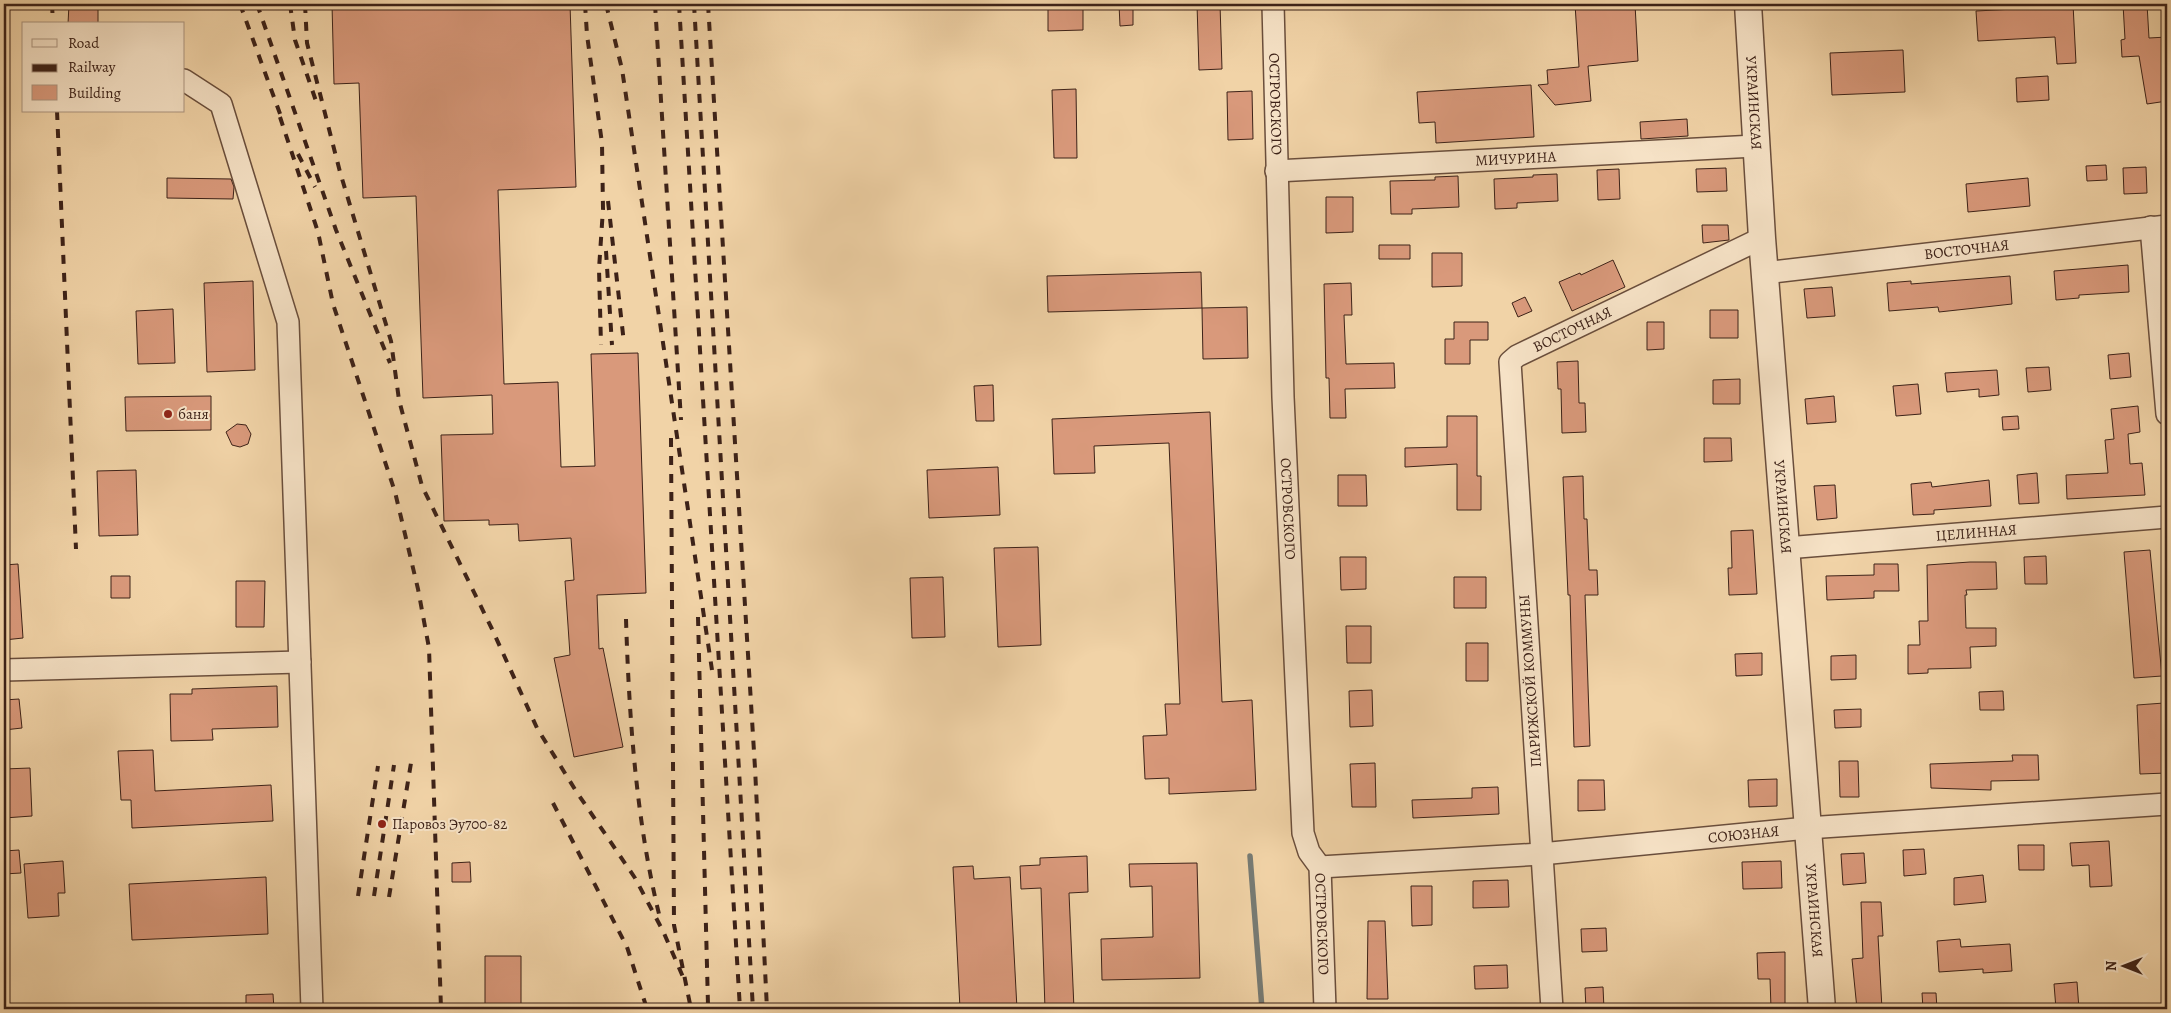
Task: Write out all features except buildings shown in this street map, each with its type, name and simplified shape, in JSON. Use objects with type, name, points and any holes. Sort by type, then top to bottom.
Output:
[{"type":"street","name":"ОСТРОВСКОГО","points":[[1273,4],[1283,397],[1302,833],[1309,852],[1320,867],[1326,1009]]},
{"type":"street","name":"УКРАИНСКАЯ","points":[[1748,4],[1764,273],[1822,1009]]},
{"type":"street","points":[[185,81],[221,104],[288,322],[312,1009]]},
{"type":"street","name":"МИЧУРИНА","points":[[1276,171],[1756,146]]},
{"type":"street","points":[[2159,226],[2167,414]]},
{"type":"street","name":"ВОСТОЧНАЯ","points":[[1764,273],[2159,226]]},
{"type":"street","name":"ВОСТОЧНАЯ","points":[[1518,356],[1762,238]]},
{"type":"street","name":"ПАРИЖСКОЙ КОММУНЫ","points":[[1518,356],[1510,362],[1552,1009]]},
{"type":"street","name":"ЦЕЛИННАЯ","points":[[1786,548],[2167,517]]},
{"type":"street","points":[[4,670],[300,662]]},
{"type":"street","name":"СОЮЗНАЯ","points":[[1320,867],[1541,854],[1807,828],[2167,804]]},
{"type":"waterway","points":[[1250,856],[1262,1009]]},
{"type":"railway","points":[[52,4],[53,22]]},
{"type":"railway","points":[[240,4],[283,122]]},
{"type":"railway","points":[[257,4],[336,230],[390,363]]},
{"type":"railway","points":[[290,4],[295,40],[316,101]]},
{"type":"railway","points":[[305,4],[307,43],[340,172],[391,341],[399,400],[422,486],[492,629],[537,728],[576,791],[635,878],[663,931],[683,977]]},
{"type":"railway","points":[[585,4],[587,35],[602,143],[603,209],[599,269],[601,345]]},
{"type":"railway","points":[[606,4],[622,69],[712,670]]},
{"type":"railway","points":[[655,4],[681,420]]},
{"type":"railway","points":[[679,4],[740,1009]]},
{"type":"railway","points":[[694,4],[753,1009]]},
{"type":"railway","points":[[708,4],[755,768],[767,1009]]},
{"type":"railway","points":[[57,112],[76,549]]},
{"type":"railway","points":[[280,117],[318,232],[333,304],[395,492],[418,589],[429,648],[441,1009]]},
{"type":"railway","points":[[298,154],[315,187]]},
{"type":"railway","points":[[608,201],[624,343]]},
{"type":"railway","points":[[606,251],[612,345]]},
{"type":"railway","points":[[671,438],[674,925],[691,1009]]},
{"type":"railway","points":[[698,617],[708,1005]]},
{"type":"railway","points":[[626,619],[629,693],[639,805],[659,914]]},
{"type":"railway","points":[[389,897],[411,763]]},
{"type":"railway","points":[[374,896],[394,765]]},
{"type":"railway","points":[[358,896],[378,766]]},
{"type":"railway","points":[[553,803],[627,947],[647,1009]]},
{"type":"place","name":"баня","points":[[168,414]]},
{"type":"place","name":"Паровоз Эу700-82","points":[[382,824]]}]
